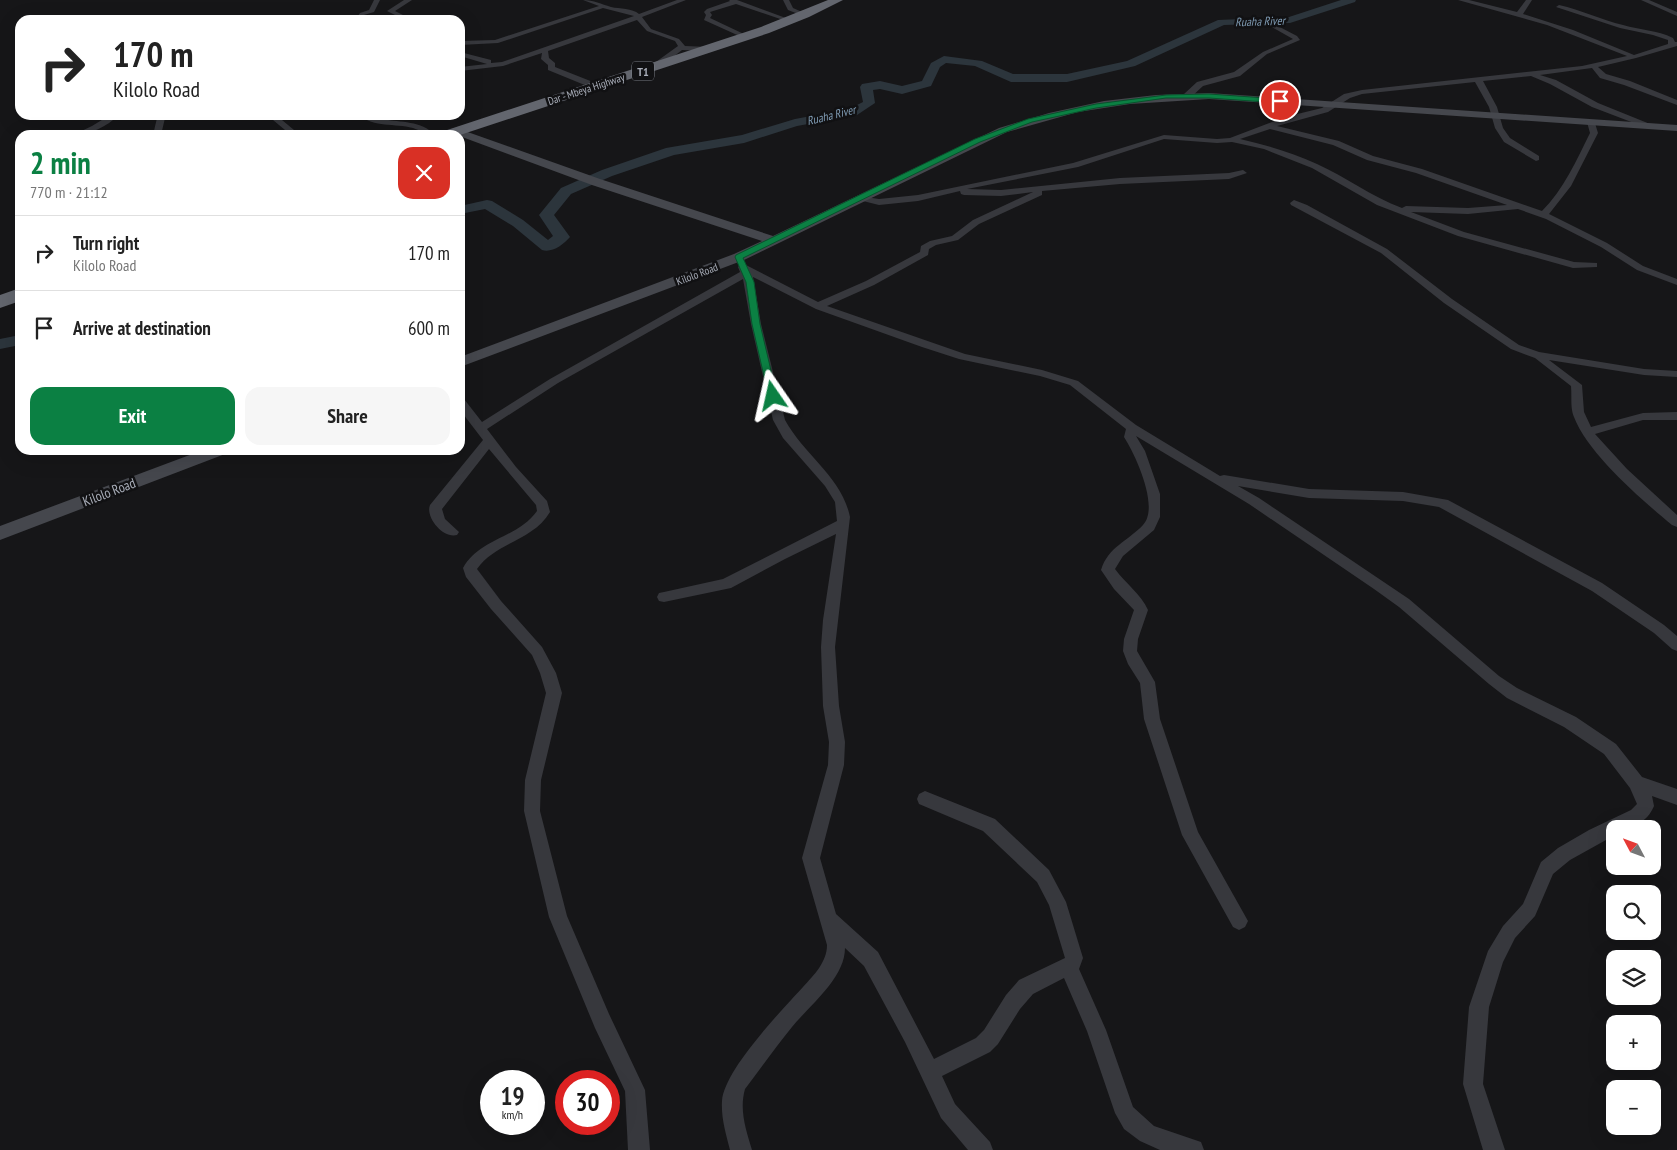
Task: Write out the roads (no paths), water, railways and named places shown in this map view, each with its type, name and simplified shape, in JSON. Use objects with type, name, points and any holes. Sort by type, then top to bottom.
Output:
[{"type":"highway","name":"Dar - Mbeya Highway","points":[[461,130],[746,37],[791,21],[835,0]]},
{"type":"highway","points":[[0,302],[15,296]]},
{"type":"main road","name":"Kilolo Road","points":[[465,360],[743,266],[775,241],[977,141],[1030,120],[1096,106],[1166,96],[1209,96],[1677,128]]},
{"type":"main road","points":[[465,137],[775,241]]},
{"type":"main road","name":"Kilolo Road","points":[[0,533],[206,455]]},
{"type":"street","points":[[361,15],[372,11],[377,0]]},
{"type":"street","points":[[399,15],[390,11],[409,0]]},
{"type":"street","points":[[586,0],[630,11],[639,17],[640,21],[649,30],[661,36],[677,40],[682,47]]},
{"type":"street","points":[[465,68],[503,64],[683,0]]},
{"type":"street","points":[[786,0],[790,9],[806,14]]},
{"type":"street","points":[[1461,0],[1519,14],[1593,38],[1634,57]]},
{"type":"street","points":[[1519,14],[1529,0]]},
{"type":"street","points":[[1644,0],[1677,14]]},
{"type":"street","points":[[746,37],[706,19],[709,15],[706,12],[733,1],[791,21]]},
{"type":"street","points":[[465,42],[496,42],[613,2]]},
{"type":"street","points":[[585,36],[594,27],[591,21],[604,6]]},
{"type":"street","points":[[1664,10],[1677,6]]},
{"type":"street","points":[[862,198],[871,201],[892,202],[954,191],[1075,165],[1164,138],[1231,140],[1298,116],[1325,110],[1347,96],[1362,92],[1594,66],[1674,45],[1670,39],[1660,35],[1620,26],[1559,7]]},
{"type":"street","points":[[1187,96],[1198,86],[1238,73],[1265,53],[1297,40],[1295,37],[1270,24]]},
{"type":"street","points":[[656,66],[682,47],[709,49]]},
{"type":"street","points":[[545,50],[545,59],[552,64],[551,68],[595,86]]},
{"type":"street","points":[[465,55],[495,64]]},
{"type":"street","points":[[1594,66],[1603,76],[1628,83],[1677,103]]},
{"type":"street","points":[[1527,73],[1553,82],[1595,105],[1647,126]]},
{"type":"street","points":[[1476,79],[1481,83],[1496,115],[1499,128],[1507,140],[1536,158]]},
{"type":"street","points":[[90,130],[107,120]]},
{"type":"street","points":[[277,120],[290,130]]},
{"type":"street","points":[[374,120],[416,126],[426,130]]},
{"type":"street","points":[[1543,215],[1561,196],[1579,166],[1585,148],[1594,133],[1591,122]]},
{"type":"street","points":[[1268,126],[1300,132],[1336,143],[1370,158],[1419,171],[1559,221],[1640,268],[1677,282]]},
{"type":"street","points":[[1231,140],[1266,148],[1315,166],[1367,196],[1485,241],[1528,251],[1573,265],[1594,265]]},
{"type":"street","points":[[954,191],[985,194],[1175,177],[1229,176],[1243,172]]},
{"type":"street","points":[[818,306],[870,283],[921,257],[926,253],[924,248],[929,244],[956,238],[976,222],[1052,187]]},
{"type":"street","points":[[1294,204],[1304,207],[1375,246],[1502,339],[1537,355],[1567,376],[1576,385],[1579,415],[1592,439],[1656,504],[1677,522]]},
{"type":"street","points":[[1397,209],[1468,211],[1519,206]]},
{"type":"street","points":[[743,266],[818,306],[964,357],[1042,373],[1074,383],[1132,428],[1254,501],[1379,585],[1404,603],[1494,680],[1512,693],[1570,722],[1610,749],[1636,783],[1644,796],[1646,806],[1637,816],[1595,836],[1564,854],[1547,868],[1529,910],[1509,932],[1495,958],[1479,1007],[1473,1084],[1494,1150]]},
{"type":"street","points":[[452,532],[442,525],[436,516],[435,508],[486,434],[554,381],[743,266]]},
{"type":"street","points":[[741,1150],[731,1110],[731,1096],[736,1084],[786,1019],[823,980],[836,955],[836,945],[827,919],[812,858],[836,765],[837,742],[830,706],[828,646],[843,524],[840,502],[829,483],[787,435],[779,420],[756,324],[750,282],[743,266]]},
{"type":"street","points":[[1537,355],[1572,359],[1644,372],[1677,374]]},
{"type":"street","points":[[465,408],[542,504],[544,512],[536,523],[477,558],[470,568],[471,573],[496,605],[538,652],[554,692],[533,780],[532,811],[558,917],[602,1021],[635,1090],[639,1150]]},
{"type":"street","points":[[1588,432],[1640,416],[1658,414],[1677,416]]},
{"type":"street","points":[[1132,428],[1130,437],[1139,452],[1154,494],[1154,516],[1148,527],[1118,552],[1110,563],[1108,570],[1119,586],[1138,603],[1141,610],[1131,639],[1130,651],[1133,660],[1147,682],[1152,719],[1191,835],[1238,921]]},
{"type":"street","points":[[1213,478],[1298,492],[1336,496],[1400,495],[1422,497],[1443,503],[1597,588],[1659,629],[1677,645]]},
{"type":"street","points":[[664,597],[726,584],[843,524]]},
{"type":"street","points":[[1636,783],[1677,797]]},
{"type":"street","points":[[925,799],[989,825],[1043,876],[1057,902],[1074,962],[1026,988],[1013,1002],[991,1037],[983,1045],[929,1072]]},
{"type":"street","points":[[827,919],[871,959],[912,1034],[952,1116],[982,1150]]},
{"type":"street","points":[[1068,966],[1096,1030],[1123,1107],[1130,1120],[1155,1139],[1194,1150]]},
{"type":"waterway","name":"Ruaha River","points":[[465,209],[487,204],[518,223],[547,247],[562,237],[546,215],[566,191],[607,173],[671,151],[744,139],[795,123],[853,112],[869,103],[866,87],[880,85],[902,90],[927,83],[935,65],[944,59],[978,63],[1011,78],[1067,78],[1131,64],[1222,22],[1290,20],[1351,0]]},
{"type":"waterway","name":"Ruaha River","points":[[0,344],[15,341]]}]
